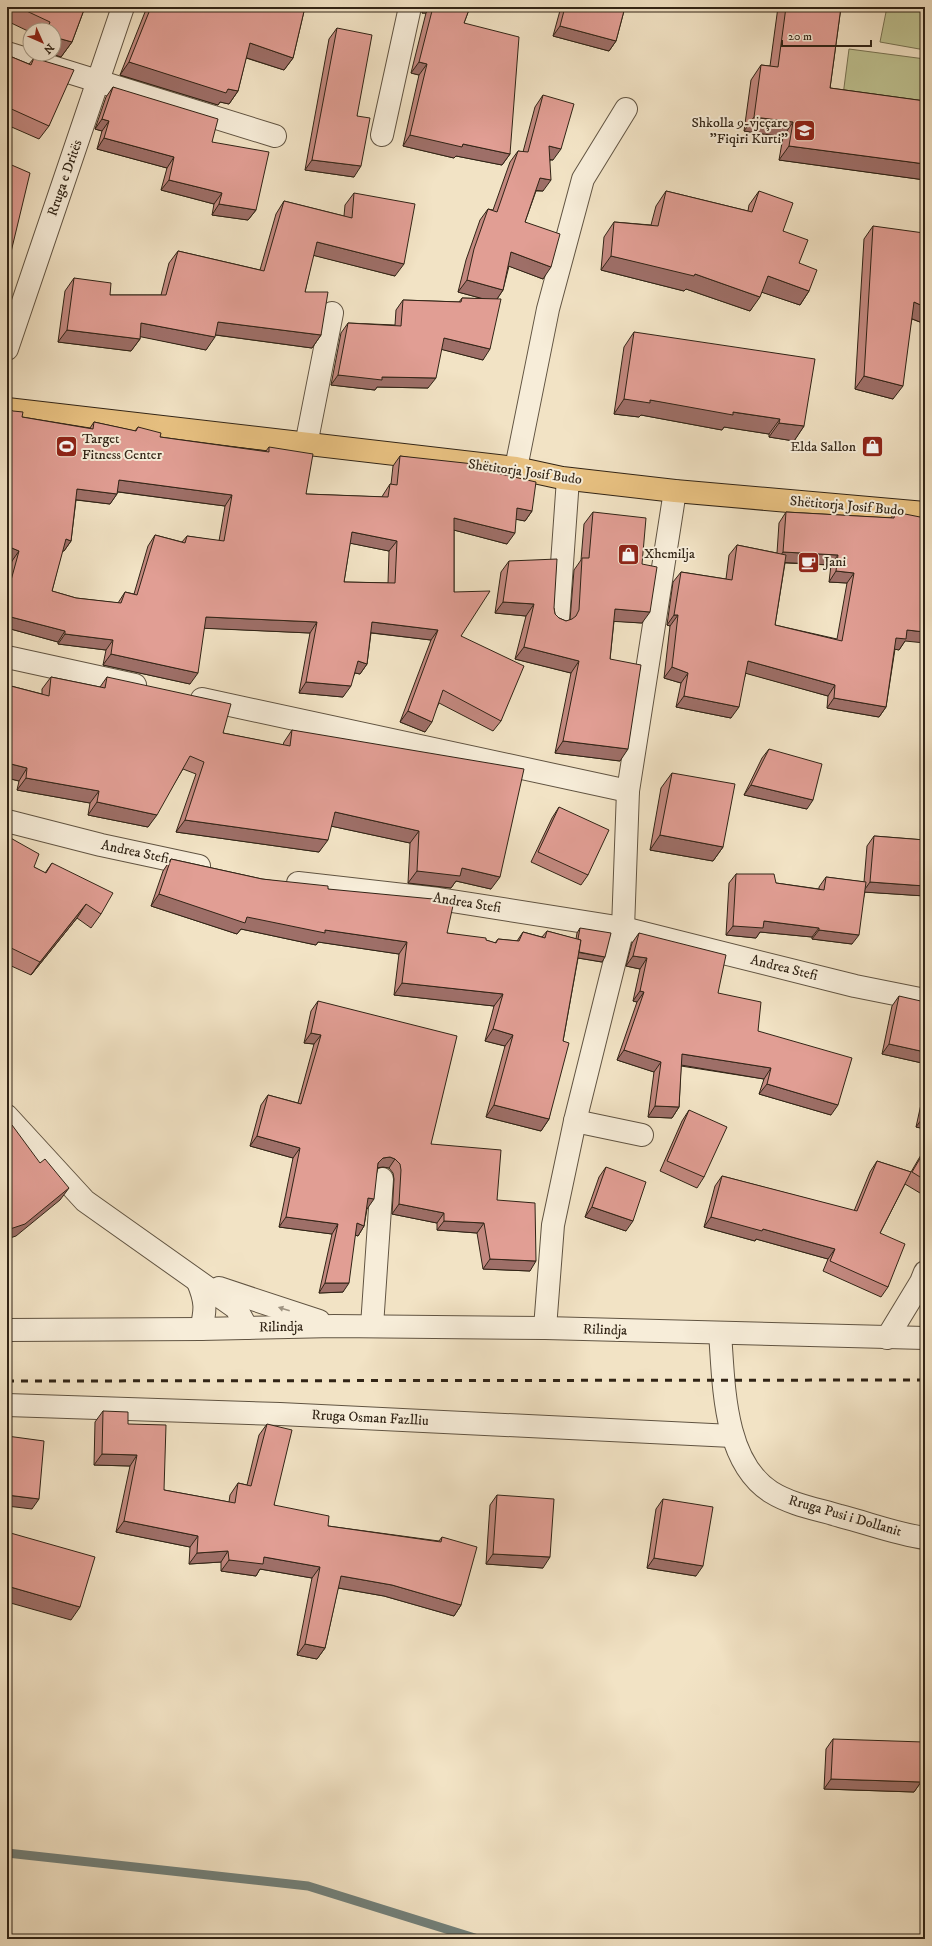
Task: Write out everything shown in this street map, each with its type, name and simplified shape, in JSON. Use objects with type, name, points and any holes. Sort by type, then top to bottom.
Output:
[{"type":"main road","name":"Shëtitorja Josif Budo","points":[[7,409],[306,445],[516,468],[568,479],[675,491],[925,513]]},
{"type":"street","name":"Rruga e Dritës","points":[[7,349],[123,7]]},
{"type":"street","points":[[382,135],[410,7]]},
{"type":"street","points":[[7,53],[275,136]]},
{"type":"street","points":[[516,468],[548,309],[583,179],[626,109]]},
{"type":"street","points":[[306,445],[332,313]]},
{"type":"street","points":[[558,620],[568,479]]},
{"type":"street","points":[[545,1328],[553,1225],[574,1121],[623,928],[628,791],[675,491]]},
{"type":"street","points":[[7,657],[154,689]]},
{"type":"street","points":[[186,696],[628,791]]},
{"type":"street","name":"Andrea Stefi","points":[[7,821],[101,845],[216,870]]},
{"type":"street","name":"Andrea Stefi","points":[[278,881],[439,899],[623,928],[855,986],[925,1000]]},
{"type":"street","points":[[574,1121],[642,1135]]},
{"type":"street","name":"Rilindja","points":[[10,1122],[85,1201],[236,1308],[247,1328]]},
{"type":"street","points":[[372,1326],[382,1179]]},
{"type":"street","points":[[887,1338],[921,1282],[925,1272]]},
{"type":"street","points":[[198,1282],[334,1326]]},
{"type":"street","points":[[198,1282],[204,1296],[206,1311],[201,1329]]},
{"type":"street","name":"Rilindja","points":[[7,1330],[372,1326],[545,1328],[720,1334],[925,1338]]},
{"type":"street","name":"Rruga Pusi i Dollanit","points":[[720,1334],[726,1410],[732,1436],[752,1475],[771,1491],[793,1503],[925,1538]]},
{"type":"street","name":"Rruga Osman Fazlliu","points":[[7,1405],[280,1414],[732,1436]]},
{"type":"green space","points":[[887,7],[925,7],[925,50],[880,42]]},
{"type":"green space","points":[[849,49],[925,59],[925,114],[842,103]]},
{"type":"building","points":[[18,7],[85,7],[72,42],[62,39],[62,22],[50,22]]},
{"type":"building","points":[[151,7],[305,7],[293,58],[250,43],[238,91],[228,89],[226,93],[129,62]]},
{"type":"building","points":[[433,7],[470,7],[464,23],[519,37],[510,154],[463,144],[462,147],[410,135],[427,64],[419,62]]},
{"type":"building","points":[[565,7],[625,7],[616,41],[560,26]]},
{"type":"building","points":[[786,7],[841,7],[830,88],[925,101],[925,164],[789,146],[793,122],[754,117],[761,65],[778,67]]},
{"type":"building","points":[[337,28],[372,35],[357,116],[370,118],[361,166],[312,160]]},
{"type":"building","points":[[7,55],[31,65],[32,62],[47,62],[74,70],[49,126],[7,107]]},
{"type":"building","points":[[113,87],[218,119],[212,142],[269,152],[256,210],[219,204],[222,193],[169,180],[174,157],[104,138],[109,121],[102,119]]},
{"type":"building","points":[[543,95],[574,104],[561,149],[549,146],[551,180],[540,178],[525,222],[560,234],[551,267],[511,252],[503,290],[467,280],[474,249],[488,209],[497,212],[518,151],[528,152]]},
{"type":"building","points":[[7,163],[30,173],[11,252],[7,251]]},
{"type":"building","points":[[666,191],[752,212],[759,191],[793,203],[783,231],[808,240],[799,263],[817,270],[809,291],[768,276],[760,297],[695,274],[694,276],[611,256],[614,222],[658,226]]},
{"type":"building","points":[[354,193],[415,204],[404,264],[317,242],[305,292],[328,292],[321,335],[218,322],[215,337],[141,323],[140,339],[67,330],[74,278],[111,283],[110,295],[166,295],[178,251],[264,271],[284,201],[352,218]]},
{"type":"building","points":[[873,226],[924,233],[921,254],[925,256],[925,307],[914,302],[903,386],[864,376]]},
{"type":"building","points":[[462,298],[501,299],[490,349],[444,338],[436,378],[382,377],[382,380],[338,375],[348,323],[401,326],[403,300],[461,302]]},
{"type":"building","points":[[634,332],[815,359],[804,426],[779,423],[780,419],[733,412],[733,415],[650,400],[650,403],[624,399]]},
{"type":"building","points":[[7,408],[13,411],[23,412],[22,417],[93,429],[94,422],[136,431],[138,427],[161,433],[160,437],[269,452],[269,447],[313,454],[306,494],[388,497],[390,484],[397,485],[400,456],[483,465],[483,470],[536,482],[532,511],[517,508],[515,533],[454,518],[454,592],[490,591],[461,636],[524,666],[501,721],[443,690],[432,722],[408,711],[438,630],[372,622],[367,664],[358,661],[351,686],[306,682],[317,622],[206,617],[198,673],[111,654],[113,640],[65,634],[65,631],[7,616],[7,595],[19,551],[7,546]],"holes":[[[119,480],[232,495],[224,541],[187,536],[185,543],[155,535],[137,595],[125,592],[121,603],[76,598],[52,591],[66,539],[71,541],[77,489],[117,494]],[[352,532],[397,541],[395,583],[344,582]]]},
{"type":"building","points":[[593,512],[646,518],[642,564],[657,567],[650,612],[615,609],[610,659],[641,665],[628,749],[563,741],[579,661],[524,647],[534,604],[503,602],[509,561],[557,559],[554,608],[555,614],[559,618],[566,621],[576,616],[579,610],[582,558],[589,558]]},
{"type":"building","points":[[786,512],[894,518],[895,512],[925,518],[925,632],[907,630],[906,639],[896,638],[886,707],[834,698],[835,685],[748,661],[739,707],[684,696],[688,673],[672,667],[678,615],[674,615],[681,572],[732,580],[737,545],[786,555],[775,625],[842,641],[854,573],[836,571],[838,555],[783,552]]},
{"type":"building","points":[[51,677],[105,688],[107,677],[231,704],[223,733],[290,746],[292,730],[524,769],[500,877],[462,868],[460,876],[417,871],[419,831],[335,812],[328,840],[185,820],[204,762],[190,756],[157,815],[97,802],[99,791],[26,778],[27,768],[7,763],[7,685],[49,696]]},
{"type":"building","points":[[769,749],[822,764],[813,800],[751,785]]},
{"type":"building","points":[[672,773],[735,784],[723,847],[660,835]]},
{"type":"building","points":[[559,807],[609,830],[588,875],[538,852]]},
{"type":"building","points":[[7,836],[39,854],[34,867],[46,873],[52,863],[113,893],[101,914],[86,904],[40,962],[7,946]]},
{"type":"building","points":[[874,836],[925,840],[925,886],[870,882]]},
{"type":"building","points":[[171,859],[262,879],[328,886],[328,889],[454,901],[447,933],[486,938],[486,940],[496,943],[498,939],[519,941],[523,932],[545,938],[547,931],[581,940],[563,1041],[569,1043],[549,1119],[494,1105],[513,1035],[493,1029],[503,994],[402,983],[407,942],[325,930],[325,933],[247,917],[245,923],[159,894]]},
{"type":"building","points":[[736,874],[774,874],[776,883],[824,890],[826,877],[866,882],[859,935],[764,921],[763,928],[733,926]]},
{"type":"building","points":[[580,928],[611,933],[605,957],[579,952],[581,940],[578,939]]},
{"type":"building","points":[[639,933],[726,955],[718,993],[761,1002],[758,1031],[852,1058],[838,1105],[767,1084],[771,1068],[682,1054],[679,1107],[655,1106],[661,1062],[624,1050],[644,992],[640,991],[647,958],[633,956]]},
{"type":"building","points":[[899,996],[925,1002],[925,1052],[889,1044]]},
{"type":"building","points":[[318,1001],[457,1036],[431,1144],[501,1150],[497,1200],[535,1203],[536,1261],[490,1259],[484,1223],[444,1221],[444,1213],[399,1204],[400,1164],[395,1159],[390,1157],[383,1158],[378,1163],[374,1199],[368,1198],[364,1226],[357,1223],[349,1283],[325,1283],[338,1224],[286,1217],[300,1148],[257,1136],[268,1095],[301,1104],[321,1035],[311,1033]]},
{"type":"building","points":[[689,1110],[727,1127],[704,1177],[667,1161]]},
{"type":"building","points":[[12,1125],[40,1163],[45,1159],[69,1188],[25,1224],[7,1230],[7,1126]]},
{"type":"building","points":[[925,1150],[925,1180],[912,1172]]},
{"type":"building","points":[[877,1161],[911,1172],[880,1233],[905,1244],[888,1287],[830,1261],[835,1249],[763,1229],[762,1231],[711,1217],[722,1176],[857,1211]]},
{"type":"building","points":[[606,1167],[646,1182],[633,1221],[592,1207]]},
{"type":"building","points":[[103,1411],[128,1412],[128,1424],[166,1425],[164,1490],[235,1503],[238,1483],[251,1486],[267,1424],[292,1430],[274,1505],[329,1516],[328,1526],[441,1542],[442,1537],[477,1547],[461,1605],[392,1585],[341,1576],[325,1648],[305,1644],[320,1567],[264,1557],[263,1564],[229,1560],[228,1551],[197,1553],[198,1536],[124,1521],[137,1455],[102,1454]]},
{"type":"building","points":[[7,1436],[44,1441],[39,1499],[7,1495]]},
{"type":"building","points":[[497,1495],[554,1499],[550,1557],[493,1554]]},
{"type":"building","points":[[663,1499],[713,1507],[703,1566],[654,1558]]},
{"type":"building","points":[[7,1532],[95,1557],[80,1607],[7,1586]]},
{"type":"building","points":[[833,1739],[923,1742],[921,1782],[831,1779]]},
{"type":"waterway","points":[[7,1853],[308,1886],[478,1939]]},
{"type":"railway","points":[[7,1381],[925,1380]]},
{"type":"place","name":"Shkolla 9-vjeçare \"Fiqiri Kurti\"","points":[[804,131]]},
{"type":"place","name":"Target Fitness Center","points":[[67,447]]},
{"type":"place","name":"Elda Sallon","points":[[872,447]]},
{"type":"place","name":"Xhemilja","points":[[629,554]]},
{"type":"place","name":"Jani","points":[[808,562]]}]
